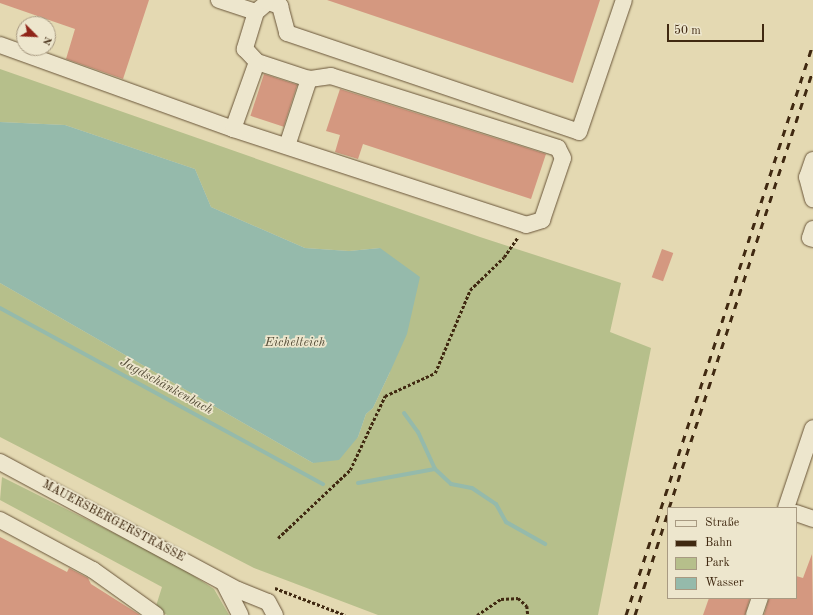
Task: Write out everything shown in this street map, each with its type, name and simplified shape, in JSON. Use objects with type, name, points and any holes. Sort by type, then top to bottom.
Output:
[{"type":"street","points":[[219,0],[256,12]]},
{"type":"street","points":[[0,45],[233,128],[526,225],[542,220],[563,158],[558,148],[331,76],[310,79],[257,62],[245,49],[256,12],[268,2],[280,6],[288,34],[579,132],[624,0]]},
{"type":"street","points":[[233,128],[257,62]]},
{"type":"street","points":[[287,146],[310,79]]},
{"type":"street","points":[[813,160],[808,177],[813,199]]},
{"type":"street","points":[[813,229],[810,238],[813,239]]},
{"type":"street","points":[[786,507],[813,428]]},
{"type":"street","name":"MAUERSBERGERSTRASSE","points":[[1,465],[224,583],[268,602],[275,615]]},
{"type":"street","points":[[797,513],[813,519]]},
{"type":"street","points":[[0,520],[93,570],[156,615]]},
{"type":"street","points":[[224,583],[240,615]]},
{"type":"street","points":[[754,615],[760,599]]},
{"type":"path","points":[[278,538],[350,470],[385,396],[435,373],[470,290],[504,257],[526,225]]},
{"type":"path","points":[[267,586],[345,615]]},
{"type":"path","points":[[477,615],[501,599],[518,598],[527,606],[528,615]]},
{"type":"green space","points":[[0,69],[480,237],[621,283],[610,332],[651,348],[598,615],[378,615],[254,568],[0,437],[0,283],[313,463],[358,437],[366,414],[373,408],[390,372],[380,248],[349,251],[305,248],[211,207],[195,169],[65,125],[0,122]]},
{"type":"green space","points":[[2,477],[174,563],[214,589],[229,615],[167,615],[159,611],[156,606],[162,587],[0,500]]},
{"type":"water","name":"Eichelteich","points":[[0,122],[65,125],[195,169],[211,207],[305,248],[349,251],[380,248],[420,277],[407,334],[373,408],[366,414],[358,437],[339,460],[313,463],[0,283]]},
{"type":"building","points":[[0,0],[149,0],[123,79],[66,59],[75,29],[56,22],[56,16],[38,16],[0,3]]},
{"type":"building","points":[[327,0],[600,0],[573,83]]},
{"type":"building","points":[[264,74],[297,85],[284,127],[250,116]]},
{"type":"building","points":[[340,89],[546,154],[531,199],[363,144],[358,159],[335,152],[340,135],[326,131]]},
{"type":"building","points":[[662,249],[673,253],[663,281],[652,277]]},
{"type":"building","points":[[0,537],[67,572],[69,568],[88,578],[91,584],[140,615],[0,615]]},
{"type":"building","points":[[812,554],[813,615],[764,615],[769,599],[797,599],[797,576],[803,578]]},
{"type":"building","points":[[709,599],[750,599],[745,615],[703,615]]},
{"type":"waterway","name":"Jagdschänkenbach","points":[[0,308],[323,484]]},
{"type":"waterway","points":[[404,413],[418,432],[435,469],[451,484],[472,488],[496,504],[506,522],[545,544]]},
{"type":"waterway","name":"Jagdschänkenbach","points":[[358,483],[435,469]]},
{"type":"railway","points":[[626,615],[813,44]]},
{"type":"railway","points":[[669,507],[813,69]]},
{"type":"railway","points":[[635,615],[667,515]]}]
